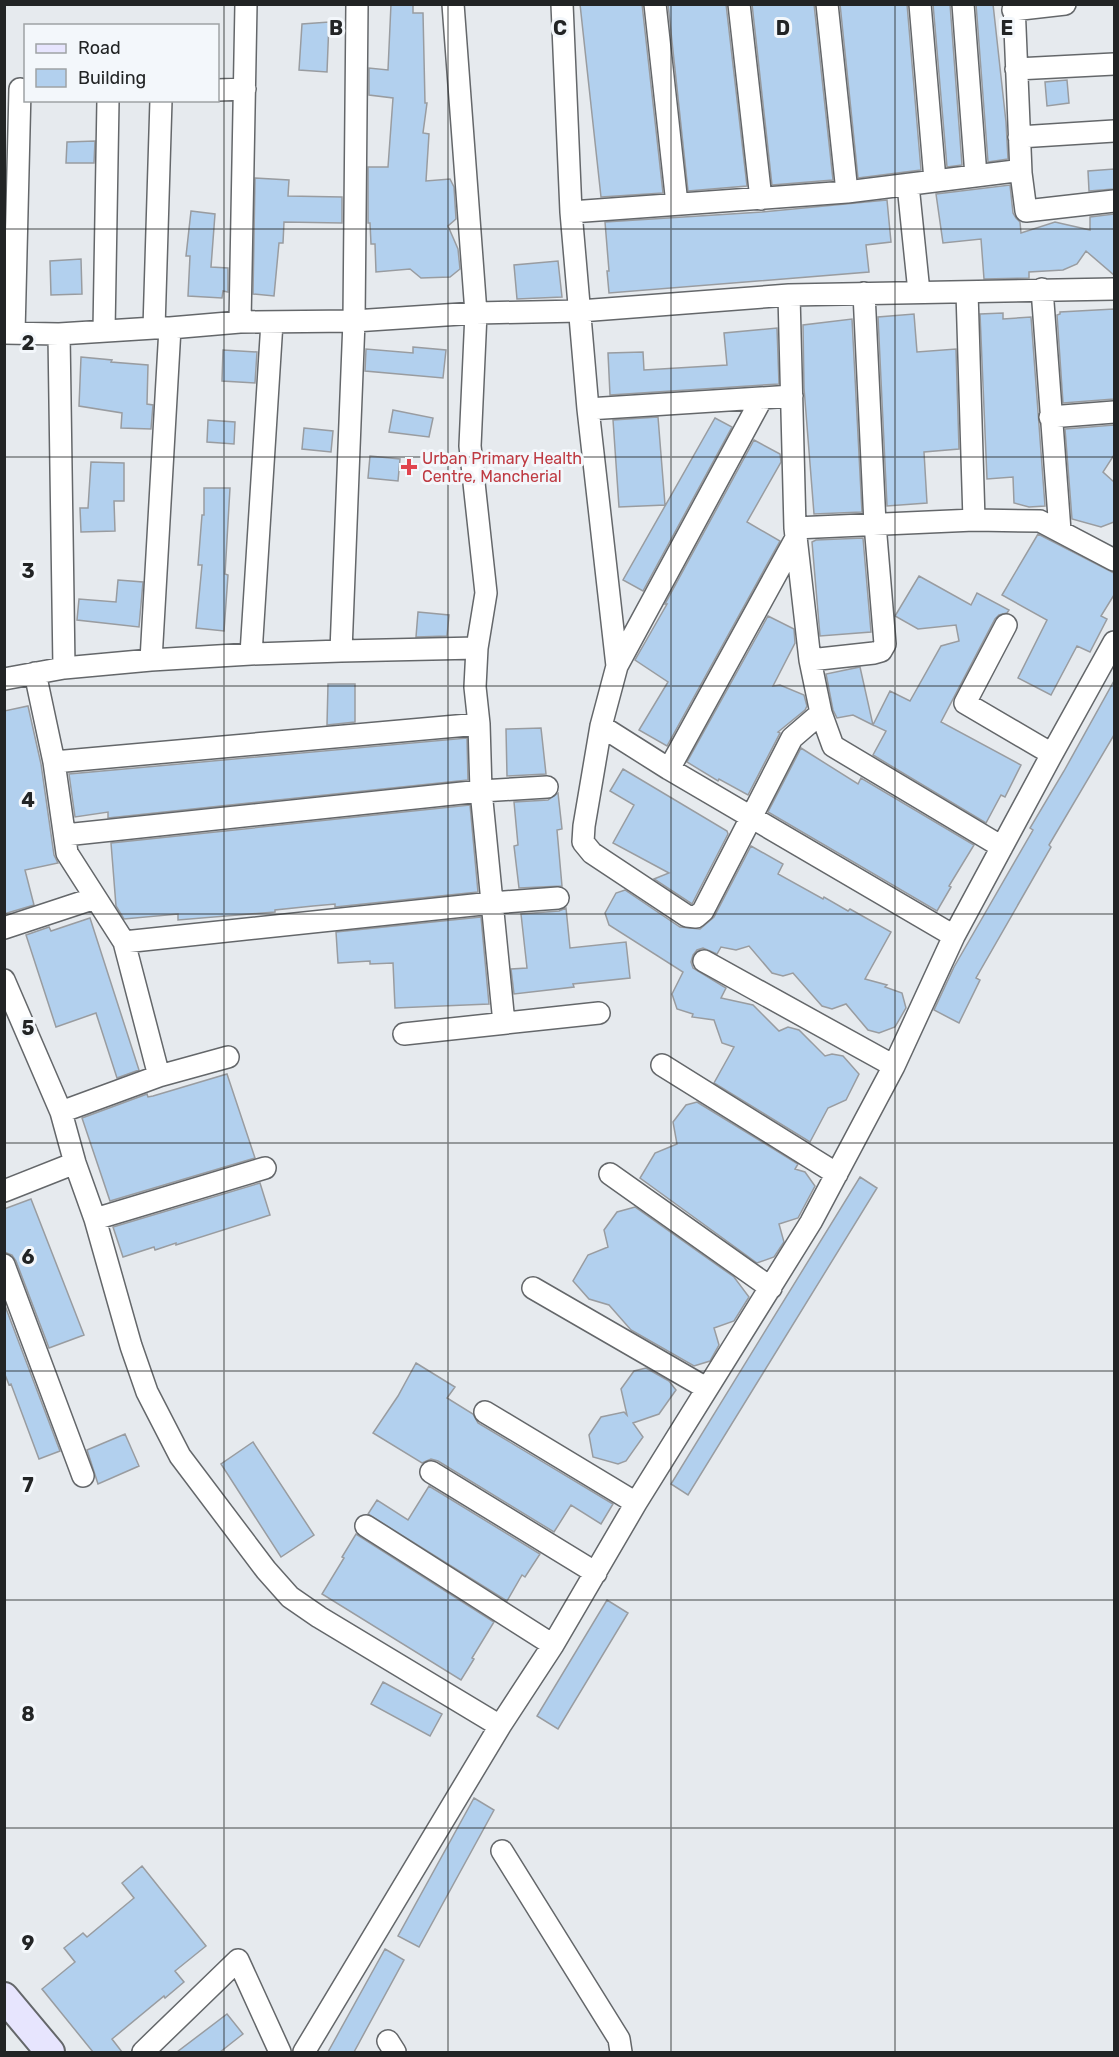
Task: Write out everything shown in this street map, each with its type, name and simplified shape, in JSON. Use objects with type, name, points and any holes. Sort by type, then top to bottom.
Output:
[{"type":"main road","points":[[4,1997],[51,2052]]},
{"type":"street","points":[[240,322],[246,4]]},
{"type":"street","points":[[341,651],[354,321],[357,4]]},
{"type":"street","points":[[453,4],[476,313],[470,446],[486,593],[477,648],[475,687],[479,724],[480,791],[504,1023]]},
{"type":"street","points":[[562,4],[571,212],[588,409],[617,666]]},
{"type":"street","points":[[655,4],[677,204]]},
{"type":"street","points":[[739,4],[761,199]]},
{"type":"street","points":[[827,4],[847,192]]},
{"type":"street","points":[[920,4],[935,180]]},
{"type":"street","points":[[963,4],[976,176]]},
{"type":"street","points":[[1065,4],[1014,7],[1021,173],[1026,211],[1114,201]]},
{"type":"street","points":[[1016,69],[1114,64]]},
{"type":"street","points":[[17,89],[9,333],[59,334],[240,322],[354,321],[476,313],[580,311],[789,295],[1114,289]]},
{"type":"street","points":[[219,90],[245,90]]},
{"type":"street","points":[[104,331],[108,102]]},
{"type":"street","points":[[151,660],[162,328],[161,102]]},
{"type":"street","points":[[1019,137],[1114,131]]},
{"type":"street","points":[[571,212],[847,192],[1015,171],[1021,173]]},
{"type":"street","points":[[908,185],[919,292]]},
{"type":"street","points":[[1042,289],[1060,531]]},
{"type":"street","points":[[967,292],[974,520]]},
{"type":"street","points":[[810,660],[874,653],[881,651],[885,644],[875,524],[864,293]]},
{"type":"street","points":[[789,295],[796,533],[810,660],[821,713],[833,746],[1002,847]]},
{"type":"street","points":[[251,654],[272,322]]},
{"type":"street","points":[[59,334],[64,668]]},
{"type":"street","points":[[588,409],[792,396]]},
{"type":"street","points":[[762,398],[617,666],[601,726],[583,842],[592,853],[687,916],[696,917],[703,911],[792,738],[821,713]]},
{"type":"street","points":[[1050,417],[1114,412]]},
{"type":"street","points":[[796,533],[875,524],[974,520],[1040,521],[1114,560]]},
{"type":"street","points":[[669,769],[796,533]]},
{"type":"street","points":[[1006,625],[965,703],[1052,754]]},
{"type":"street","points":[[304,2052],[500,1726],[553,1645],[706,1388],[812,1222],[894,1066],[954,936],[1114,642]]},
{"type":"street","points":[[4,679],[64,668],[151,660],[251,654],[477,648]]},
{"type":"street","points":[[35,673],[54,762],[67,853],[124,942],[159,1076]]},
{"type":"street","points":[[54,762],[479,724]]},
{"type":"street","points":[[601,726],[669,769],[954,936]]},
{"type":"street","points":[[65,835],[480,791],[547,787]]},
{"type":"street","points":[[4,928],[95,898]]},
{"type":"street","points":[[124,942],[558,898]]},
{"type":"street","points":[[704,961],[894,1066]]},
{"type":"street","points":[[4,980],[61,1112],[147,1392],[180,1456],[266,1570],[290,1597],[319,1617],[500,1726]]},
{"type":"street","points":[[404,1034],[599,1013]]},
{"type":"street","points":[[61,1112],[159,1076],[228,1057]]},
{"type":"street","points":[[662,1065],[837,1174]]},
{"type":"street","points":[[4,1191],[75,1163]]},
{"type":"street","points":[[95,1220],[265,1168]]},
{"type":"street","points":[[610,1173],[771,1288]]},
{"type":"street","points":[[4,1265],[83,1476]]},
{"type":"street","points":[[533,1288],[706,1388]]},
{"type":"street","points":[[485,1412],[636,1503]]},
{"type":"street","points":[[431,1472],[596,1573]]},
{"type":"street","points":[[366,1526],[553,1645]]},
{"type":"street","points":[[502,1851],[619,2039],[621,2052]]},
{"type":"street","points":[[143,2052],[237,1960],[280,2052]]},
{"type":"building","points":[[391,4],[413,4],[413,13],[423,13],[425,103],[427,103],[423,133],[429,134],[426,181],[450,179],[454,187],[456,219],[448,226],[458,249],[460,269],[450,277],[421,278],[410,269],[376,272],[375,244],[371,244],[370,223],[368,223],[368,167],[388,167],[393,98],[369,95],[369,68],[388,70]]},
{"type":"building","points":[[580,4],[642,4],[663,193],[601,197]]},
{"type":"building","points":[[668,4],[726,4],[747,186],[688,191]]},
{"type":"building","points":[[752,4],[814,4],[833,180],[772,185]]},
{"type":"building","points":[[840,4],[907,4],[921,170],[858,178]]},
{"type":"building","points":[[933,4],[950,4],[962,165],[947,167]]},
{"type":"building","points":[[976,4],[993,4],[1006,122],[1008,159],[988,162]]},
{"type":"building","points":[[329,22],[327,72],[299,70],[302,24]]},
{"type":"building","points":[[1067,80],[1069,103],[1047,106],[1045,82]]},
{"type":"building","points":[[95,141],[94,163],[66,163],[67,142]]},
{"type":"building","points":[[1114,169],[1114,189],[1089,191],[1088,171]]},
{"type":"building","points":[[255,178],[289,180],[288,196],[342,197],[342,223],[284,222],[283,243],[279,243],[274,296],[253,294]]},
{"type":"building","points":[[1010,185],[1013,213],[1020,222],[1021,233],[1055,222],[1090,230],[1090,217],[1114,214],[1114,275],[1086,251],[1077,264],[1063,270],[1029,272],[1029,278],[984,279],[981,239],[943,243],[936,194]]},
{"type":"building","points":[[887,200],[891,242],[866,245],[869,272],[609,293],[605,222],[762,212]]},
{"type":"building","points":[[191,211],[215,214],[211,267],[228,268],[228,292],[223,291],[222,298],[188,296],[190,256],[186,256]]},
{"type":"building","points":[[81,259],[82,294],[51,295],[50,261]]},
{"type":"building","points":[[558,261],[562,297],[517,299],[514,265]]},
{"type":"building","points":[[1114,309],[1114,399],[1063,403],[1057,315],[1060,312]]},
{"type":"building","points":[[1003,313],[1003,319],[1031,317],[1045,506],[1029,507],[1014,503],[1013,477],[987,479],[980,314]]},
{"type":"building","points":[[914,314],[917,352],[956,349],[959,449],[924,452],[927,503],[887,506],[878,317]]},
{"type":"building","points":[[852,319],[862,512],[814,514],[804,388],[803,325]]},
{"type":"building","points":[[777,328],[779,384],[610,395],[608,353],[643,352],[644,370],[727,365],[724,333]]},
{"type":"building","points":[[413,347],[446,350],[443,378],[365,371],[366,349],[413,353]]},
{"type":"building","points":[[223,350],[257,352],[255,383],[222,381]]},
{"type":"building","points":[[81,357],[148,365],[147,404],[153,405],[151,429],[121,428],[122,413],[79,406]]},
{"type":"building","points":[[393,410],[433,418],[429,437],[389,432]]},
{"type":"building","points":[[658,417],[665,505],[619,507],[613,420]]},
{"type":"building","points":[[715,418],[732,427],[643,591],[623,580]]},
{"type":"building","points":[[208,420],[235,422],[234,444],[207,442]]},
{"type":"building","points":[[1114,425],[1114,455],[1103,472],[1114,482],[1114,522],[1101,527],[1072,519],[1065,429]]},
{"type":"building","points":[[304,428],[333,431],[331,452],[302,449]]},
{"type":"building","points":[[754,440],[780,454],[781,462],[747,522],[780,541],[667,746],[639,730],[668,682],[635,660]]},
{"type":"building","points":[[370,456],[400,459],[398,481],[368,478]]},
{"type":"building","points":[[91,462],[124,463],[124,501],[114,501],[115,531],[81,532],[80,508],[88,508]]},
{"type":"building","points":[[204,488],[230,488],[224,631],[196,628],[202,565],[198,565],[202,515],[204,515]]},
{"type":"building","points":[[1038,534],[1114,573],[1114,595],[1101,616],[1107,619],[1090,652],[1077,646],[1051,695],[1018,678],[1047,620],[1002,595]]},
{"type":"building","points":[[863,538],[871,632],[820,636],[812,542]]},
{"type":"building","points":[[919,576],[971,605],[977,593],[1009,610],[995,619],[941,722],[1021,765],[1005,797],[1001,795],[986,823],[873,755],[886,731],[873,725],[890,691],[910,701],[941,646],[959,641],[956,625],[918,629],[895,616]]},
{"type":"building","points":[[118,580],[143,582],[139,627],[77,620],[79,599],[116,602]]},
{"type":"building","points":[[418,612],[449,615],[447,636],[416,637]]},
{"type":"building","points":[[768,616],[794,629],[795,643],[773,686],[780,685],[804,695],[807,706],[778,732],[780,733],[748,795],[719,779],[718,781],[687,762]]},
{"type":"building","points":[[860,667],[873,725],[853,715],[837,718],[833,710],[826,674]]},
{"type":"building","points":[[1114,681],[1114,735],[1049,845],[1051,847],[976,978],[980,980],[959,1023],[934,1010],[954,967],[1033,830],[1030,828]]},
{"type":"building","points":[[328,684],[355,684],[355,722],[327,725]]},
{"type":"building","points":[[28,706],[41,764],[54,855],[58,863],[25,870],[34,905],[4,914],[4,711]]},
{"type":"building","points":[[541,728],[546,774],[507,776],[506,729]]},
{"type":"building","points":[[467,738],[468,780],[108,818],[108,812],[75,817],[69,774]]},
{"type":"building","points":[[801,748],[858,784],[861,778],[974,845],[937,911],[768,812]]},
{"type":"building","points":[[623,769],[727,831],[728,834],[692,904],[654,879],[669,873],[613,843],[634,805],[610,791]]},
{"type":"building","points":[[558,793],[562,829],[557,830],[562,886],[519,888],[514,846],[518,845],[514,802],[548,800]]},
{"type":"building","points":[[470,805],[478,892],[178,920],[178,914],[124,919],[116,906],[111,843]]},
{"type":"building","points":[[751,846],[783,864],[778,874],[891,932],[865,979],[887,985],[885,987],[902,993],[906,1008],[895,1027],[879,1033],[868,1030],[846,1004],[832,1009],[822,1006],[793,973],[783,976],[772,973],[749,946],[736,950],[721,947],[717,954],[703,948],[697,950],[693,955],[691,962],[693,968],[726,988],[721,998],[753,1005],[779,1031],[788,1027],[799,1030],[825,1056],[832,1054],[843,1056],[859,1074],[846,1100],[828,1108],[810,1142],[714,1083],[734,1047],[722,1043],[714,1020],[692,1017],[693,1014],[677,1009],[672,994],[683,972],[609,925],[605,913],[616,893],[625,890],[680,927],[700,929],[714,917]]},
{"type":"building","points":[[566,908],[570,948],[626,942],[630,978],[573,984],[574,987],[514,994],[511,969],[527,968],[521,914],[559,911]]},
{"type":"building","points":[[481,917],[489,1004],[395,1008],[393,963],[370,964],[370,961],[338,963],[336,932]]},
{"type":"building","points":[[90,918],[139,1070],[117,1078],[96,1013],[56,1027],[26,935],[49,927],[51,931]]},
{"type":"building","points":[[227,1074],[255,1158],[110,1201],[82,1118],[147,1094],[148,1097],[153,1096]]},
{"type":"building","points":[[697,1102],[798,1164],[795,1169],[805,1172],[815,1186],[798,1218],[779,1224],[784,1242],[774,1257],[757,1263],[640,1178],[655,1153],[677,1144],[673,1122],[686,1105]]},
{"type":"building","points":[[860,1177],[877,1188],[688,1495],[671,1484]]},
{"type":"building","points":[[260,1183],[270,1215],[176,1245],[176,1243],[155,1250],[154,1247],[123,1257],[113,1227]]},
{"type":"building","points":[[31,1199],[84,1335],[49,1348],[16,1261],[12,1255],[4,1252],[4,1209]]},
{"type":"building","points":[[635,1207],[734,1277],[749,1297],[734,1321],[714,1328],[719,1345],[710,1361],[694,1366],[631,1330],[609,1305],[589,1299],[573,1281],[588,1255],[608,1247],[604,1230],[617,1212]]},
{"type":"building","points":[[4,1303],[60,1451],[39,1459],[11,1384],[9,1385],[4,1372]]},
{"type":"building","points":[[416,1363],[455,1387],[447,1398],[473,1414],[478,1423],[613,1504],[601,1524],[571,1505],[554,1532],[438,1461],[431,1459],[422,1463],[373,1433],[398,1396]]},
{"type":"building","points":[[646,1368],[669,1381],[676,1390],[659,1414],[633,1423],[643,1437],[626,1461],[618,1464],[593,1457],[589,1435],[601,1417],[624,1412],[627,1415],[621,1389],[634,1371]]},
{"type":"building","points":[[125,1434],[139,1466],[98,1484],[87,1450]]},
{"type":"building","points":[[253,1442],[314,1535],[281,1557],[221,1464]]},
{"type":"building","points":[[429,1486],[540,1554],[525,1577],[522,1575],[507,1601],[368,1514],[377,1500],[408,1520]]},
{"type":"building","points":[[356,1534],[494,1622],[461,1680],[322,1594]]},
{"type":"building","points":[[607,1600],[628,1613],[558,1729],[537,1716]]},
{"type":"building","points":[[383,1682],[442,1714],[430,1736],[371,1704]]},
{"type":"building","points":[[474,1798],[494,1810],[419,1947],[398,1936]]},
{"type":"building","points":[[142,1866],[206,1946],[175,1971],[184,1982],[112,2039],[122,2052],[93,2052],[42,1989],[75,1962],[64,1948],[83,1933],[87,1937],[134,1898],[122,1883]]},
{"type":"building","points":[[385,1949],[404,1960],[354,2052],[328,2052]]},
{"type":"building","points":[[227,2014],[243,2034],[220,2052],[177,2052]]},
{"type":"place","name":"Urban Primary Health Centre, Mancherial","points":[[409,467]]}]
